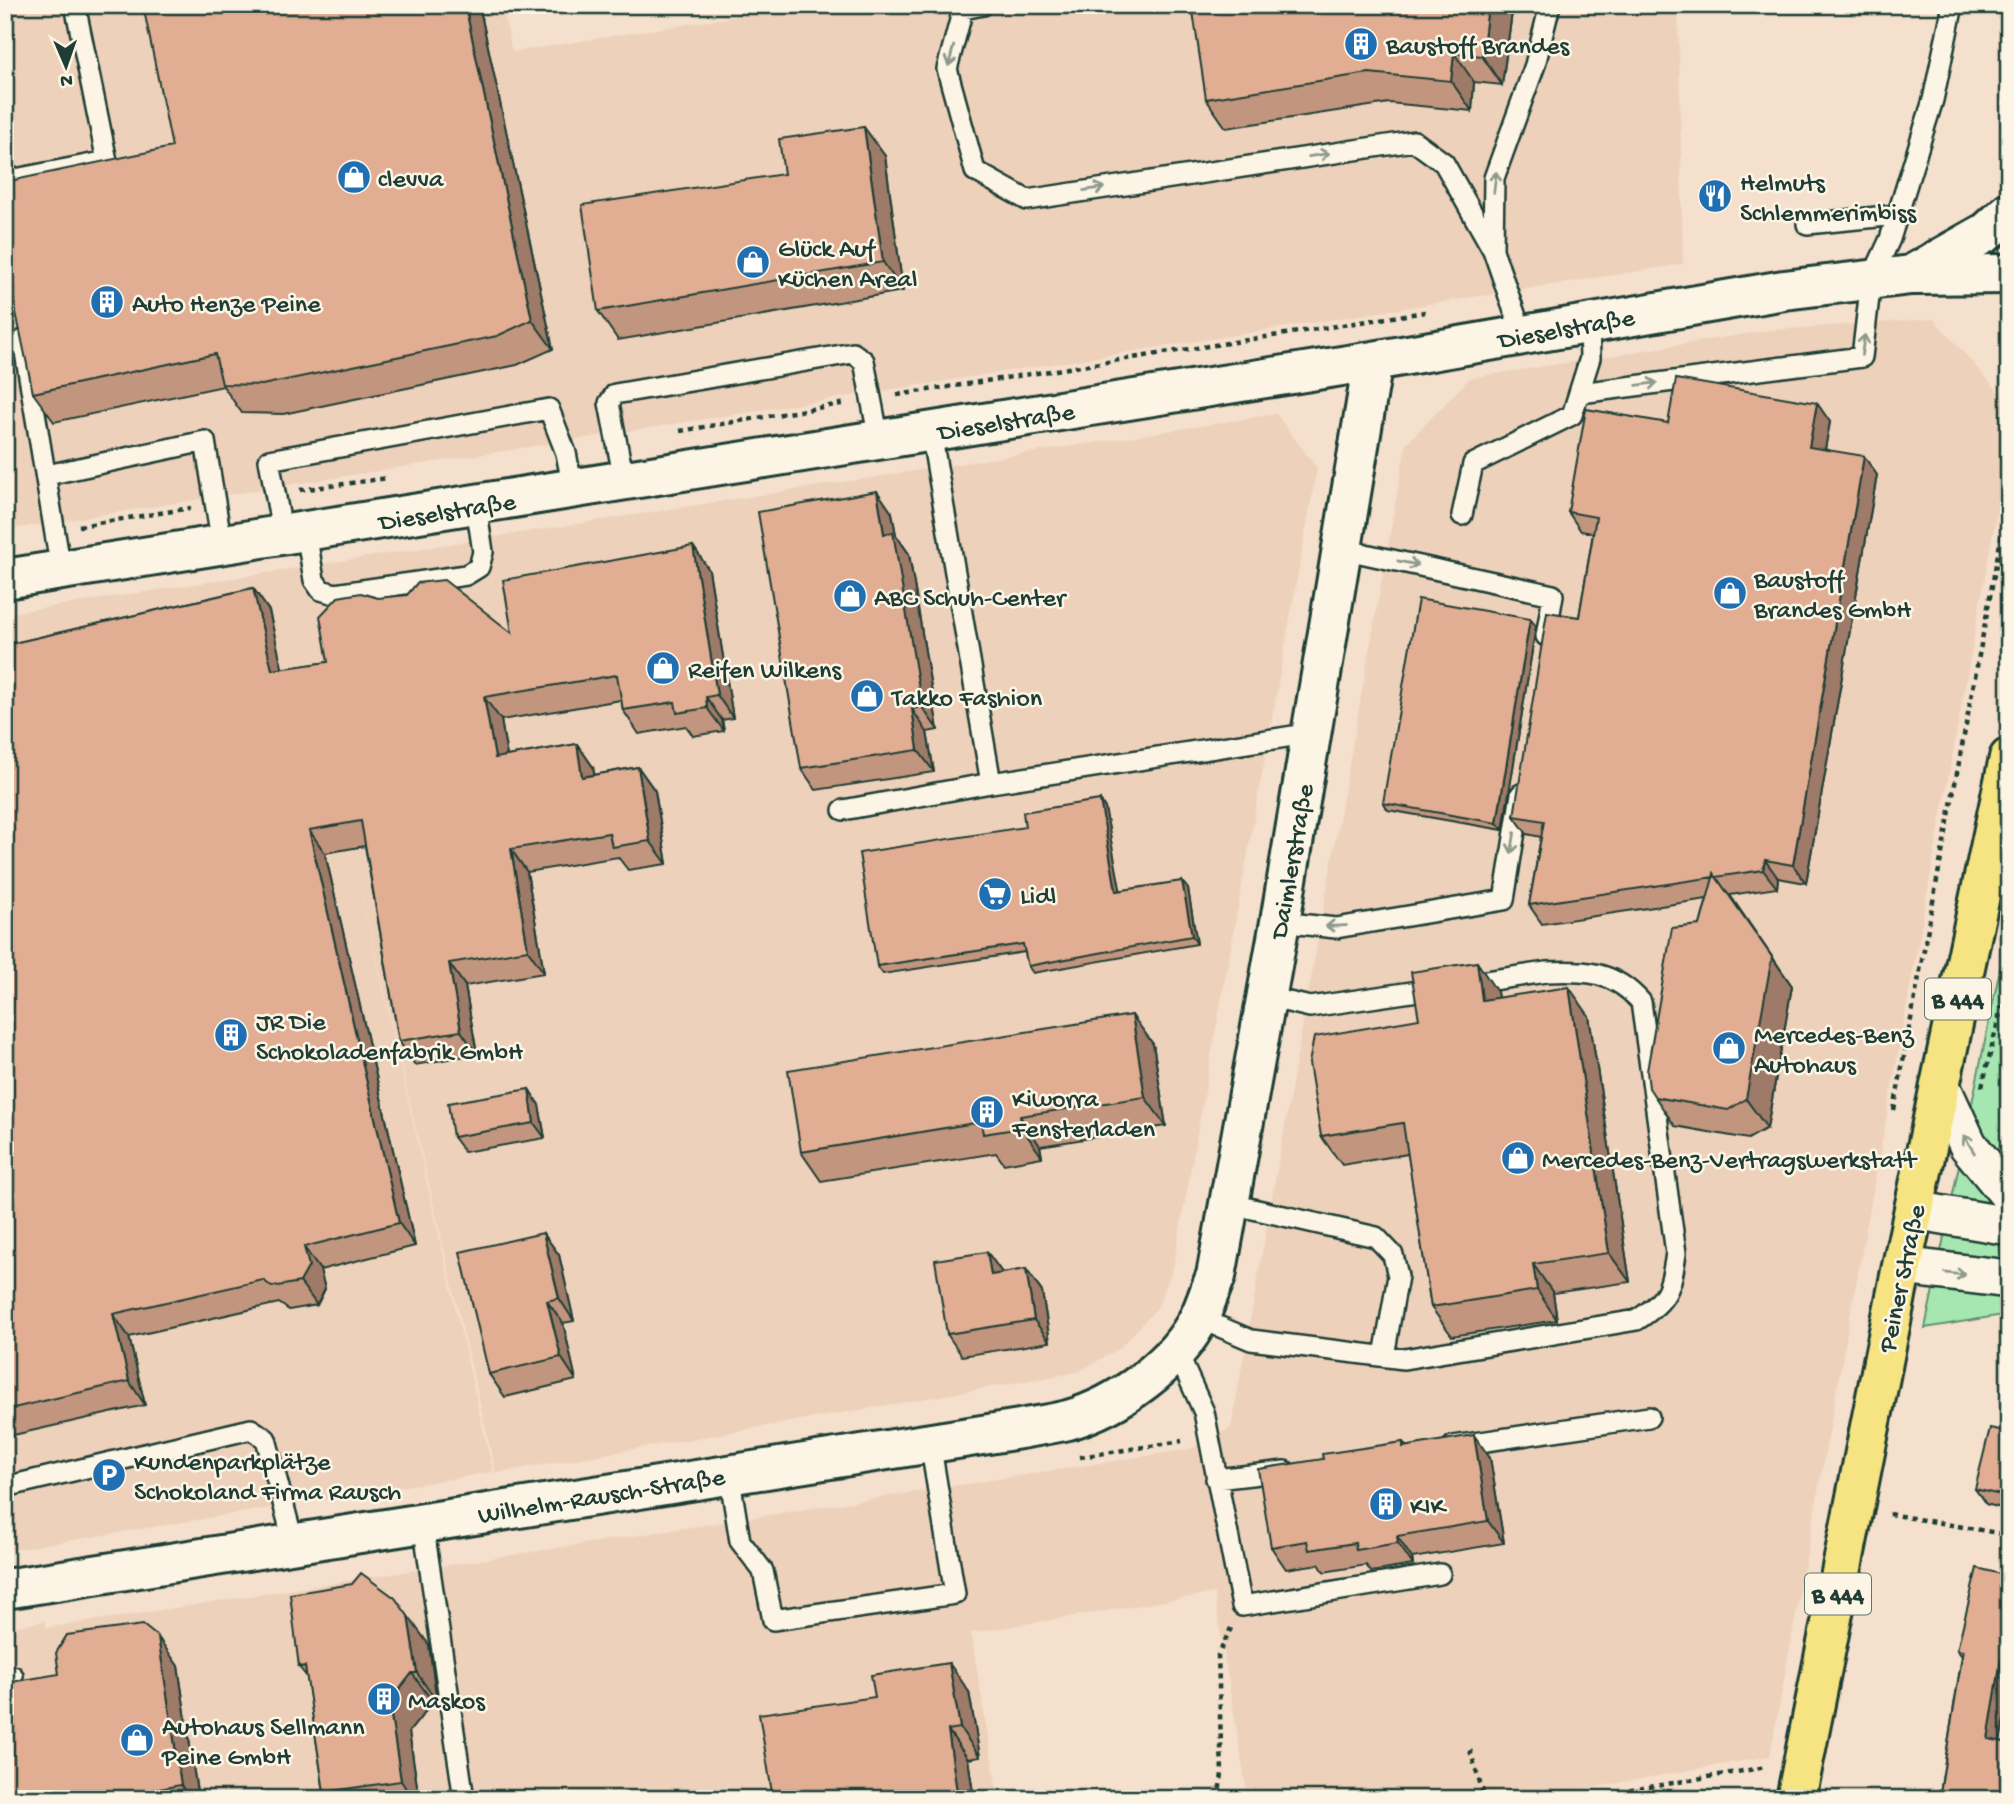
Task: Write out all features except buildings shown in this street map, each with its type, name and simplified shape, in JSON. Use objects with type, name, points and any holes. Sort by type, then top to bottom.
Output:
[{"type":"main road","name":"Peiner Straße","points":[[1798,1786],[1902,1266],[2009,758]]},
{"type":"street","points":[[1911,275],[1987,232],[2009,212]]},
{"type":"street","name":"Dieselstraße","points":[[5,579],[1373,361],[1784,290],[1911,275],[2009,274]]},
{"type":"street","name":"Daimlerstraße","points":[[1176,1350],[1199,1318],[1216,1276],[1231,1204],[1373,361]]},
{"type":"street","points":[[1941,1086],[1968,1145],[2009,1195]]},
{"type":"street","points":[[1914,1210],[2009,1226]]},
{"type":"street","points":[[1902,1266],[2009,1279]]},
{"type":"street","name":"Wilhelm-Rausch-Straße","points":[[5,1589],[1069,1419],[1107,1403],[1142,1381],[1176,1350]]},
{"type":"lane","points":[[5,181],[107,161],[75,5]]},
{"type":"lane","points":[[983,5],[963,9],[947,69],[975,170],[1027,200],[1414,141],[1444,163],[1493,250],[1522,334]]},
{"type":"lane","points":[[1493,250],[1494,178],[1535,65],[1550,5]]},
{"type":"lane","points":[[1580,393],[1862,357],[1871,280],[1897,215],[1933,100],[1953,5]]},
{"type":"lane","points":[[1807,224],[1897,215]]},
{"type":"lane","points":[[18,316],[61,570]]},
{"type":"lane","points":[[1462,514],[1473,464],[1572,415],[1590,358],[1589,323]]},
{"type":"lane","points":[[624,480],[609,403],[615,394],[853,353],[864,361],[879,440]]},
{"type":"lane","points":[[476,505],[483,552],[479,567],[466,575],[335,594],[321,590],[314,580],[276,493],[269,460],[549,409],[566,453],[573,489]]},
{"type":"lane","points":[[931,432],[991,783]]},
{"type":"lane","points":[[47,475],[205,441],[222,545]]},
{"type":"lane","points":[[1342,549],[1553,595],[1542,662]]},
{"type":"lane","points":[[843,810],[991,783],[1312,733]]},
{"type":"lane","points":[[1280,922],[1336,928],[1504,900],[1523,781]]},
{"type":"lane","points":[[1199,1318],[1251,1340],[1404,1359],[1637,1320],[1660,1305],[1671,1284],[1676,1253],[1641,1002],[1628,987],[1609,975],[1580,970],[1546,972],[1310,1007],[1266,997]]},
{"type":"lane","points":[[1231,1204],[1376,1237],[1393,1255],[1398,1276],[1384,1356]]},
{"type":"lane","points":[[1176,1350],[1204,1412],[1242,1606],[1440,1574]]},
{"type":"lane","points":[[1427,1450],[1649,1416]]},
{"type":"lane","points":[[5,1486],[251,1429],[266,1440],[294,1544]]},
{"type":"lane","points":[[729,1473],[740,1541],[762,1571],[773,1620],[954,1594],[930,1442]]},
{"type":"lane","points":[[1216,1479],[1303,1469]]},
{"type":"lane","points":[[423,1523],[464,1799]]},
{"type":"path","points":[[670,433],[1428,311]]},
{"type":"path","points":[[276,493],[400,476]]},
{"type":"path","points":[[1892,1121],[2009,495]]},
{"type":"path","points":[[55,530],[216,503]]},
{"type":"path","points":[[1968,1145],[2009,975]]},
{"type":"path","points":[[1855,1508],[2009,1535]]},
{"type":"path","points":[[1218,1799],[1222,1773],[1218,1655],[1242,1606]]},
{"type":"path","points":[[1470,1750],[1485,1799]]},
{"type":"path","points":[[1580,1799],[1769,1766],[1798,1786]]},
{"type":"shaded area","points":[[5,5],[502,5],[512,52],[809,5],[1678,5],[1683,264],[5,530]]},
{"type":"shaded area","points":[[1934,319],[2009,404],[2009,445],[1770,1756],[1529,1799],[1248,1799],[1214,1593],[971,1633],[998,1799],[5,1799],[5,1628],[45,1621],[46,1628],[1190,1449],[1231,1428],[1406,444],[1470,378],[1771,330]]},
{"type":"shaded area","points":[[1276,414],[1317,468],[1173,1268],[1157,1308],[1120,1348],[1078,1372],[496,1473],[353,858],[493,1472],[5,1551],[5,614]]},
{"type":"green space","points":[[2009,926],[2009,1314],[1925,1328]]},
{"type":"place","name":"Baustoff Brandes","points":[[1361,44]]},
{"type":"place","name":"clevva","points":[[354,177]]},
{"type":"place","name":"Helmuts Schlemmerimbiss","points":[[1715,196]]},
{"type":"place","name":"Glück Auf Küchen Areal","points":[[753,262]]},
{"type":"place","name":"Auto Henze Peine","points":[[107,302]]},
{"type":"place","name":"Baustoff Brandes GmbH","points":[[1730,593]]},
{"type":"place","name":"ABC Schuh-Center","points":[[850,596]]},
{"type":"place","name":"Reifen Wilkens","points":[[663,668]]},
{"type":"place","name":"Takko Fashion","points":[[867,696]]},
{"type":"place","name":"Lidl","points":[[995,894]]},
{"type":"place","name":"JR Die Schokoladenfabrik GmbH","points":[[231,1035]]},
{"type":"place","name":"Mercedes-Benz Autohaus","points":[[1729,1048]]},
{"type":"place","name":"Kiworra Fensterladen","points":[[987,1112]]},
{"type":"place","name":"Mercedes-Benz-Vertragswerkstatt","points":[[1518,1158]]},
{"type":"place","name":"Kundenparkplätze Schokoland Firma Rausch","points":[[109,1475]]},
{"type":"place","name":"KIK","points":[[1386,1504]]},
{"type":"place","name":"Maskos","points":[[384,1699]]},
{"type":"place","name":"Autohaus Sellmann Peine GmbH","points":[[137,1740]]}]
